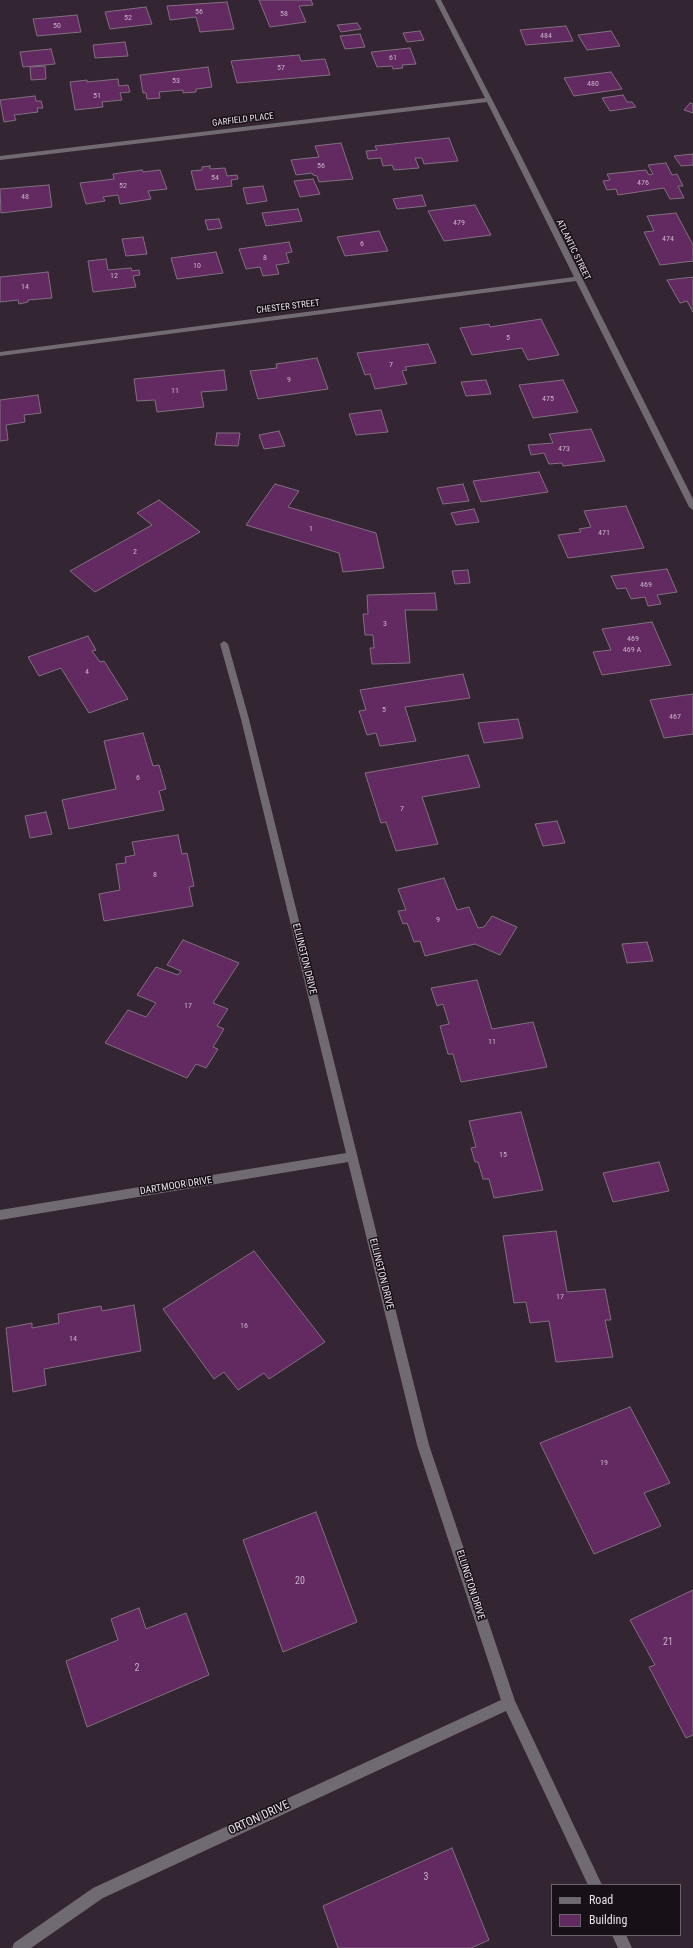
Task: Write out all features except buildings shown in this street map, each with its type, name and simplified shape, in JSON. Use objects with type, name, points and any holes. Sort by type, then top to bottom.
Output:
[{"type":"street","name":"ATLANTIC STREET","points":[[438,0],[518,156],[693,507]]},
{"type":"street","name":"GARFIELD PLACE","points":[[0,158],[488,100]]},
{"type":"street","name":"CHESTER STREET","points":[[0,354],[578,279]]},
{"type":"street","name":"ELLINGTON DRIVE","points":[[224,644],[245,719],[423,1445],[508,1703],[595,1884]]},
{"type":"street","name":"DARTMOOR DRIVE","points":[[0,1216],[352,1157]]},
{"type":"street","name":"ORTON DRIVE","points":[[19,1948],[98,1893],[508,1703]]},
{"type":"street","points":[[619,1936],[625,1948]]}]
